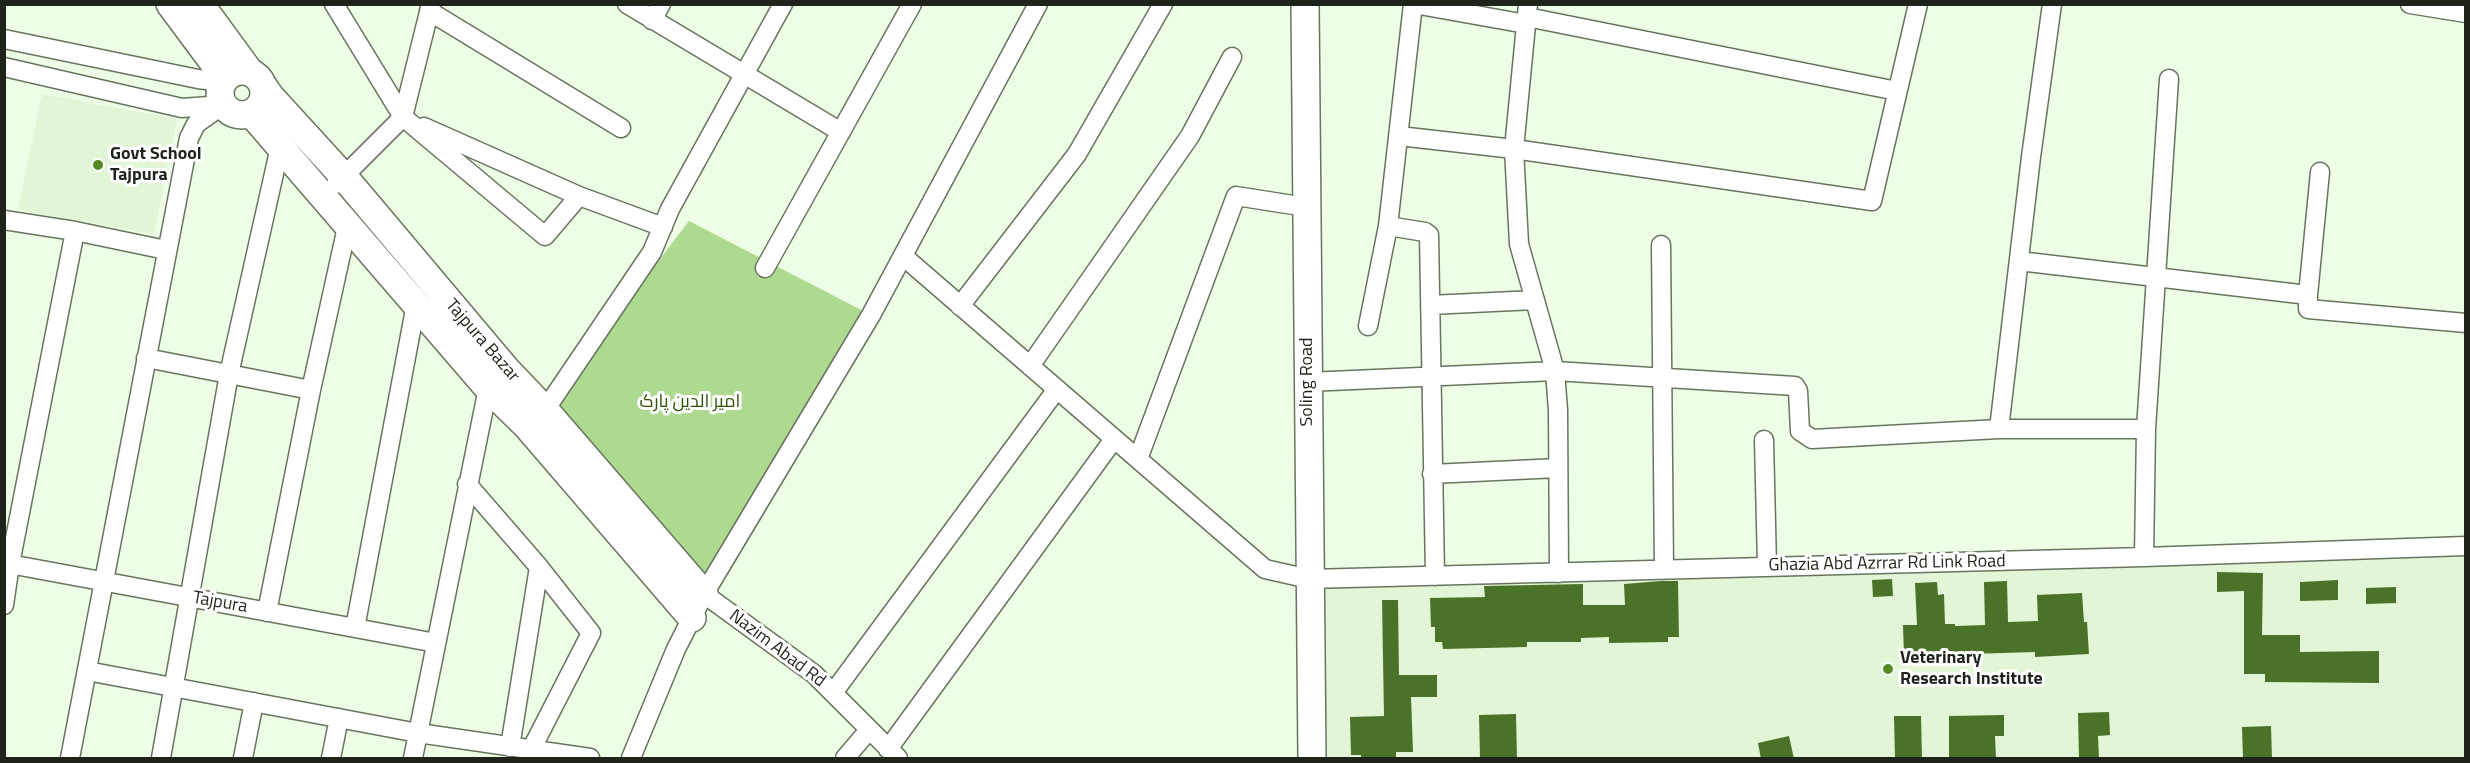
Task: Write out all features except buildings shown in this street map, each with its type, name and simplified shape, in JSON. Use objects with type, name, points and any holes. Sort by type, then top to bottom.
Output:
[{"type":"street","name":"Tajpura Bazar","points":[[170,4],[237,84],[262,102],[251,113],[488,388],[536,418]]},
{"type":"street","name":"Tajpura Bazar","points":[[200,4],[237,84],[270,96],[344,177],[505,368],[536,418],[698,606]]},
{"type":"street","points":[[334,4],[403,117],[545,237],[579,196]]},
{"type":"street","points":[[627,4],[657,13],[744,75],[841,132]]},
{"type":"street","points":[[536,418],[637,275],[670,209],[783,4]]},
{"type":"street","points":[[765,268],[912,4]]},
{"type":"street","points":[[631,759],[676,649],[698,606],[871,315],[1038,4]]},
{"type":"street","points":[[960,306],[1077,154],[1163,4]]},
{"type":"street","name":"Soling Road","points":[[1305,4],[1312,759]]},
{"type":"street","points":[[1368,326],[1388,226],[1414,4],[1527,15],[1897,91]]},
{"type":"street","points":[[1399,136],[1514,149],[1867,202],[1874,199],[1918,4]]},
{"type":"street","points":[[1999,429],[2052,4]]},
{"type":"street","points":[[2410,4],[2466,13]]},
{"type":"street","points":[[322,197],[403,117],[430,8],[621,128]]},
{"type":"street","points":[[1527,15],[1514,149],[1519,244],[1555,371],[1559,573]]},
{"type":"street","points":[[7,39],[237,84],[183,108],[4,67],[7,39]]},
{"type":"street","points":[[1030,366],[1190,136],[1232,57]]},
{"type":"street","points":[[2144,557],[2146,429],[2169,79]]},
{"type":"street","points":[[70,759],[166,250],[192,130],[237,84]]},
{"type":"street","points":[[403,117],[579,196],[663,227]]},
{"type":"street","points":[[161,759],[229,374],[280,147]]},
{"type":"street","points":[[2320,172],[2308,309],[2466,322]]},
{"type":"street","points":[[1138,459],[1236,196],[1306,207]]},
{"type":"street","points":[[4,220],[75,231],[166,250]]},
{"type":"street","points":[[1388,226],[1425,232],[1429,235],[1435,576]]},
{"type":"street","points":[[267,612],[311,390],[347,227]]},
{"type":"street","points":[[4,605],[8,563],[75,231]]},
{"type":"street","points":[[1661,245],[1664,570]]},
{"type":"street","name":"Ghazia Abd Azrrar Rd Link Road","points":[[903,256],[1265,569],[1309,579],[2144,557],[2466,546]]},
{"type":"street","points":[[2019,261],[2308,295]]},
{"type":"street","points":[[1430,305],[1534,300]]},
{"type":"street","points":[[355,628],[416,304]]},
{"type":"street","points":[[146,358],[311,390]]},
{"type":"street","points":[[1308,382],[1555,371],[1795,386],[1798,390],[1800,431],[1812,439],[1999,429],[2146,429]]},
{"type":"street","points":[[413,759],[488,388]]},
{"type":"street","points":[[833,693],[1057,389]]},
{"type":"street","points":[[893,754],[1114,439]]},
{"type":"street","points":[[1764,440],[1767,567]]},
{"type":"street","points":[[1432,474],[1558,468]]},
{"type":"street","points":[[467,484],[539,567],[591,633],[531,750]]},
{"type":"street","name":"Tajpura","points":[[8,563],[436,643]]},
{"type":"street","points":[[510,747],[539,567]]},
{"type":"street","name":"Nazim Abad Rd","points":[[698,606],[814,674],[893,754]]},
{"type":"street","points":[[87,671],[418,733],[590,759]]},
{"type":"street","points":[[243,759],[254,702]]},
{"type":"street","points":[[331,759],[339,718]]},
{"type":"street","points":[[845,759],[869,730]]},
{"type":"shaded area","name":"Govt School Tajpura","points":[[42,94],[177,119],[154,234],[18,210]]},
{"type":"shaded area","name":"Veterinary Research Institute","points":[[2465,546],[2465,758],[1313,758],[1309,579]]},
{"type":"green space","name":"امیر الدین پارک","points":[[689,221],[871,315],[704,594],[545,410]]},
{"type":"place","name":"Govt School Tajpura","points":[[98,165]]},
{"type":"place","name":"Veterinary Research Institute","points":[[1888,669]]}]
